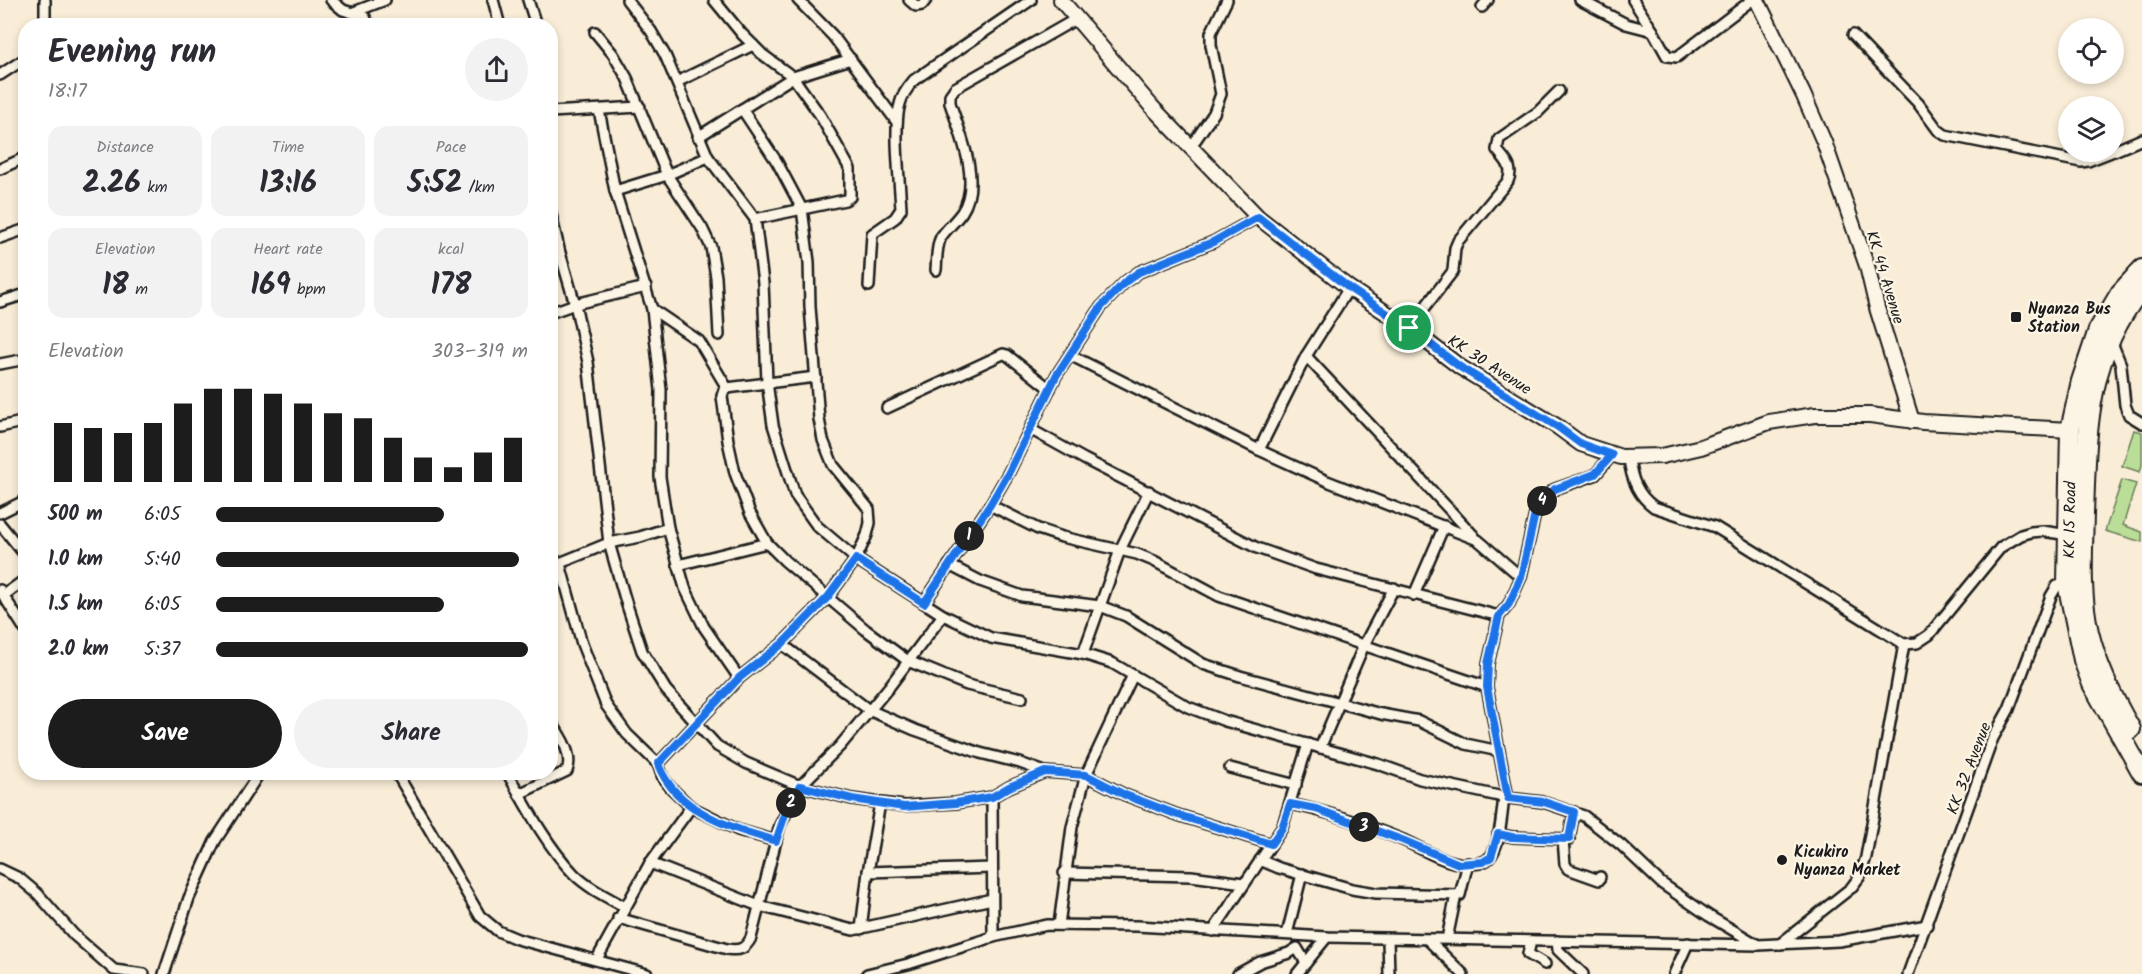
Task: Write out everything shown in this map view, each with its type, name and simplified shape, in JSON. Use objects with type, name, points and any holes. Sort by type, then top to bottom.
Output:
[{"type":"highway","name":"KK 15 Road","points":[[2142,269],[2120,293],[2104,334],[2094,387],[2078,431],[2068,535],[2078,639],[2092,684],[2142,773]]},
{"type":"highway","name":"KK 15 Road","points":[[2104,334],[2142,288]]},
{"type":"highway","name":"KK 15 Road","points":[[2078,431],[2074,582],[2093,646],[2122,713],[2142,749]]},
{"type":"main road","name":"KK 30 Avenue","points":[[1061,0],[1152,107],[1258,217],[1349,288],[1409,328],[1460,367],[1558,427],[1581,444],[1612,455],[1629,458],[1662,456],[1682,453],[1769,422],[1793,417],[1854,414],[1912,421]]},
{"type":"main road","name":"KK 44 Avenue","points":[[1757,0],[1824,142],[1867,266],[1877,308],[1912,421]]},
{"type":"main road","points":[[1912,421],[2078,431]]},
{"type":"street","points":[[45,0],[45,18]]},
{"type":"street","points":[[331,0],[343,10],[354,12],[365,18]]},
{"type":"street","points":[[354,12],[385,0]]},
{"type":"street","points":[[493,0],[498,18]]},
{"type":"street","points":[[528,0],[534,18]]},
{"type":"street","points":[[627,0],[651,31],[665,55],[708,157],[755,219],[763,283],[767,382],[773,425],[795,495],[816,526],[856,559],[924,603],[943,615],[991,638],[1083,654],[1112,663],[1188,707],[1225,721],[1378,764],[1420,779],[1506,797],[1544,802],[1584,816],[1621,845],[1661,883],[1709,916],[1758,945]]},
{"type":"street","points":[[714,0],[753,45],[794,77],[820,115],[850,169],[850,197],[845,200],[755,219]]},
{"type":"street","points":[[798,0],[833,36],[897,122]]},
{"type":"street","points":[[909,0],[919,6],[926,0]]},
{"type":"street","points":[[869,286],[873,234],[896,218],[901,209],[897,122],[899,105],[914,80],[1031,0]]},
{"type":"street","points":[[1190,148],[1214,113],[1221,94],[1211,33],[1227,0]]},
{"type":"street","points":[[1580,0],[1626,24],[1653,31]]},
{"type":"street","points":[[1633,0],[1667,56],[1677,57],[1752,0]]},
{"type":"street","points":[[936,270],[938,247],[942,237],[964,210],[970,175],[970,161],[950,103],[950,95],[955,88],[1076,19]]},
{"type":"street","points":[[595,32],[613,54],[627,78],[667,175],[702,228],[711,247],[716,277],[719,335]]},
{"type":"street","points":[[1853,35],[1945,135],[2058,157]]},
{"type":"street","points":[[677,82],[753,45]]},
{"type":"street","points":[[698,137],[794,77],[851,59]]},
{"type":"street","points":[[0,75],[18,63]]},
{"type":"street","points":[[1409,328],[1453,271],[1455,248],[1458,241],[1508,181],[1511,173],[1510,166],[1497,150],[1498,139],[1538,112],[1559,91]]},
{"type":"street","points":[[558,112],[640,107]]},
{"type":"street","points":[[658,764],[739,678],[782,644],[828,597],[856,559],[870,523],[869,509],[833,465],[823,440],[819,419],[810,307],[809,262],[802,209],[777,162],[742,109]]},
{"type":"street","points":[[599,110],[615,191],[652,309],[661,390],[660,477],[668,528],[685,588],[704,627],[739,678]]},
{"type":"street","points":[[2124,146],[2142,139]]},
{"type":"street","points":[[615,191],[667,175],[708,157]]},
{"type":"street","points":[[0,169],[18,161]]},
{"type":"street","points":[[924,603],[990,505],[1050,389],[1101,307],[1132,277],[1150,267],[1213,242],[1258,217]]},
{"type":"street","points":[[0,238],[18,232]]},
{"type":"street","points":[[558,240],[588,363],[609,543],[642,651],[666,690],[695,724],[717,746],[746,763],[800,786],[852,799],[904,807],[956,803],[992,797],[1045,772]]},
{"type":"street","points":[[558,310],[646,286]]},
{"type":"street","points":[[1259,450],[1306,356],[1349,288]]},
{"type":"street","points":[[0,302],[18,296]]},
{"type":"street","points":[[652,309],[699,341],[727,388]]},
{"type":"street","points":[[2104,334],[2118,353],[2125,405],[2129,415],[2142,423]]},
{"type":"street","points":[[887,408],[1003,354],[1050,389]]},
{"type":"street","points":[[1070,355],[1259,450],[1327,481],[1478,540]]},
{"type":"street","points":[[1306,356],[1478,540],[1521,577]]},
{"type":"street","points":[[0,364],[18,361]]},
{"type":"street","points":[[816,377],[727,388],[722,396],[735,473],[750,513],[767,543],[866,630],[908,661],[968,685],[1022,698]]},
{"type":"street","points":[[0,427],[18,423]]},
{"type":"street","points":[[1030,429],[1257,548],[1316,569],[1499,616]]},
{"type":"street","points":[[1290,804],[1316,809],[1402,840],[1459,864],[1483,862],[1491,857],[1506,797],[1487,687],[1488,664],[1499,616],[1509,604],[1521,577],[1535,514],[1543,500],[1555,489],[1595,474],[1612,455]]},
{"type":"street","points":[[1629,458],[1630,474],[1646,502],[1654,507],[1715,527],[1904,644],[1917,643],[1929,635],[2001,547],[2031,532],[2042,531],[2068,535]]},
{"type":"street","points":[[1083,654],[1120,550],[1149,491]]},
{"type":"street","points":[[0,513],[18,504]]},
{"type":"street","points":[[990,505],[1038,529],[1154,561],[1219,596],[1487,687]]},
{"type":"street","points":[[0,524],[18,546]]},
{"type":"street","points":[[1414,595],[1444,526]]},
{"type":"street","points":[[558,564],[609,543],[640,537],[668,528]]},
{"type":"street","points":[[678,565],[767,543]]},
{"type":"street","points":[[949,565],[980,581],[1022,596],[1100,606],[1135,621],[1203,664],[1381,714],[1419,721],[1466,744],[1499,751]]},
{"type":"street","points":[[558,574],[606,705],[627,734],[658,764],[663,778],[691,807],[738,830],[776,841]]},
{"type":"street","name":"KK 32 Avenue","points":[[1908,974],[1993,738],[2009,709],[2051,596],[2057,586],[2074,582]]},
{"type":"street","points":[[18,584],[2,593],[18,618]]},
{"type":"street","points":[[1320,747],[1364,645],[1394,588]]},
{"type":"street","points":[[618,918],[727,950],[738,951],[746,946],[752,938],[776,841],[787,809],[800,786],[840,746],[943,615]]},
{"type":"street","points":[[782,644],[870,710],[969,749],[1045,772],[1086,775],[1125,795],[1167,811],[1271,844]]},
{"type":"street","points":[[1780,944],[1851,888],[1860,876],[1871,835],[1904,644]]},
{"type":"street","points":[[1059,925],[1071,827],[1086,775],[1133,675]]},
{"type":"street","points":[[558,733],[570,760],[567,771],[558,775]]},
{"type":"street","points":[[1213,931],[1282,828],[1308,744]]},
{"type":"street","points":[[1230,768],[1296,785]]},
{"type":"street","points":[[164,974],[189,898],[215,841],[255,780]]},
{"type":"street","points":[[401,780],[480,916],[498,931],[517,939],[597,959],[618,970],[647,974]]},
{"type":"street","points":[[511,780],[574,874],[591,888],[624,907]]},
{"type":"street","points":[[519,794],[548,780]]},
{"type":"street","points":[[992,797],[993,937]]},
{"type":"street","points":[[861,929],[880,803]]},
{"type":"street","points":[[597,959],[650,863],[691,807]]},
{"type":"street","points":[[1498,834],[1512,837],[1569,839],[1574,812]]},
{"type":"street","points":[[1563,839],[1565,864],[1568,869],[1599,880],[1600,877]]},
{"type":"street","points":[[1260,860],[1352,889],[1376,893],[1456,895],[1460,895],[1468,863]]},
{"type":"street","points":[[650,863],[759,906],[853,930],[992,899]]},
{"type":"street","points":[[868,872],[992,868]]},
{"type":"street","points":[[0,869],[19,879],[38,894],[74,935],[114,970],[144,974]]},
{"type":"street","points":[[1064,873],[1191,876],[1244,883]]},
{"type":"street","points":[[1287,934],[1302,873]]},
{"type":"street","points":[[1448,934],[1456,895]]},
{"type":"street","points":[[867,974],[1036,926],[1137,926],[1388,939],[1758,945],[1839,941],[1927,925]]},
{"type":"street","points":[[1297,974],[1327,937]]},
{"type":"street","points":[[1388,939],[1389,974]]},
{"type":"street","points":[[1428,940],[1463,974]]},
{"type":"street","points":[[1531,941],[1528,954],[1545,964]]},
{"type":"street","points":[[1557,941],[1558,950],[1583,974]]},
{"type":"street","points":[[1674,974],[1688,943]]},
{"type":"street","points":[[1238,974],[1260,962],[1289,953],[1297,948],[1306,963]]},
{"type":"green space","points":[[2134,430],[2142,432],[2140,472],[2122,466]]},
{"type":"green space","points":[[2122,480],[2136,484],[2123,525],[2142,532],[2142,542],[2105,531]]},
{"type":"place","name":"Nyanza Bus Station","points":[[2016,317]]},
{"type":"place","name":"Kicukiro Nyanza Market","points":[[1782,860]]},
{"type":"route","points":[[1258,217],[1349,288],[1409,328],[1460,367],[1558,427],[1581,444],[1612,455],[1595,474],[1555,489],[1543,500],[1535,514],[1521,577],[1509,604],[1499,616],[1488,664],[1487,687],[1508,798],[1544,802],[1574,812],[1569,839],[1534,839],[1498,834],[1491,857],[1474,864],[1459,864],[1402,840],[1316,809],[1290,804],[1282,828],[1271,844],[1178,815],[1125,795],[1086,775],[1045,772],[992,797],[956,803],[904,807],[852,799],[800,786],[780,825],[776,841],[738,830],[691,807],[663,778],[658,764],[739,678],[782,644],[828,597],[856,559],[924,603],[990,505],[1009,472],[1056,376],[1092,319],[1125,282],[1139,272],[1213,242],[1258,217]]}]
